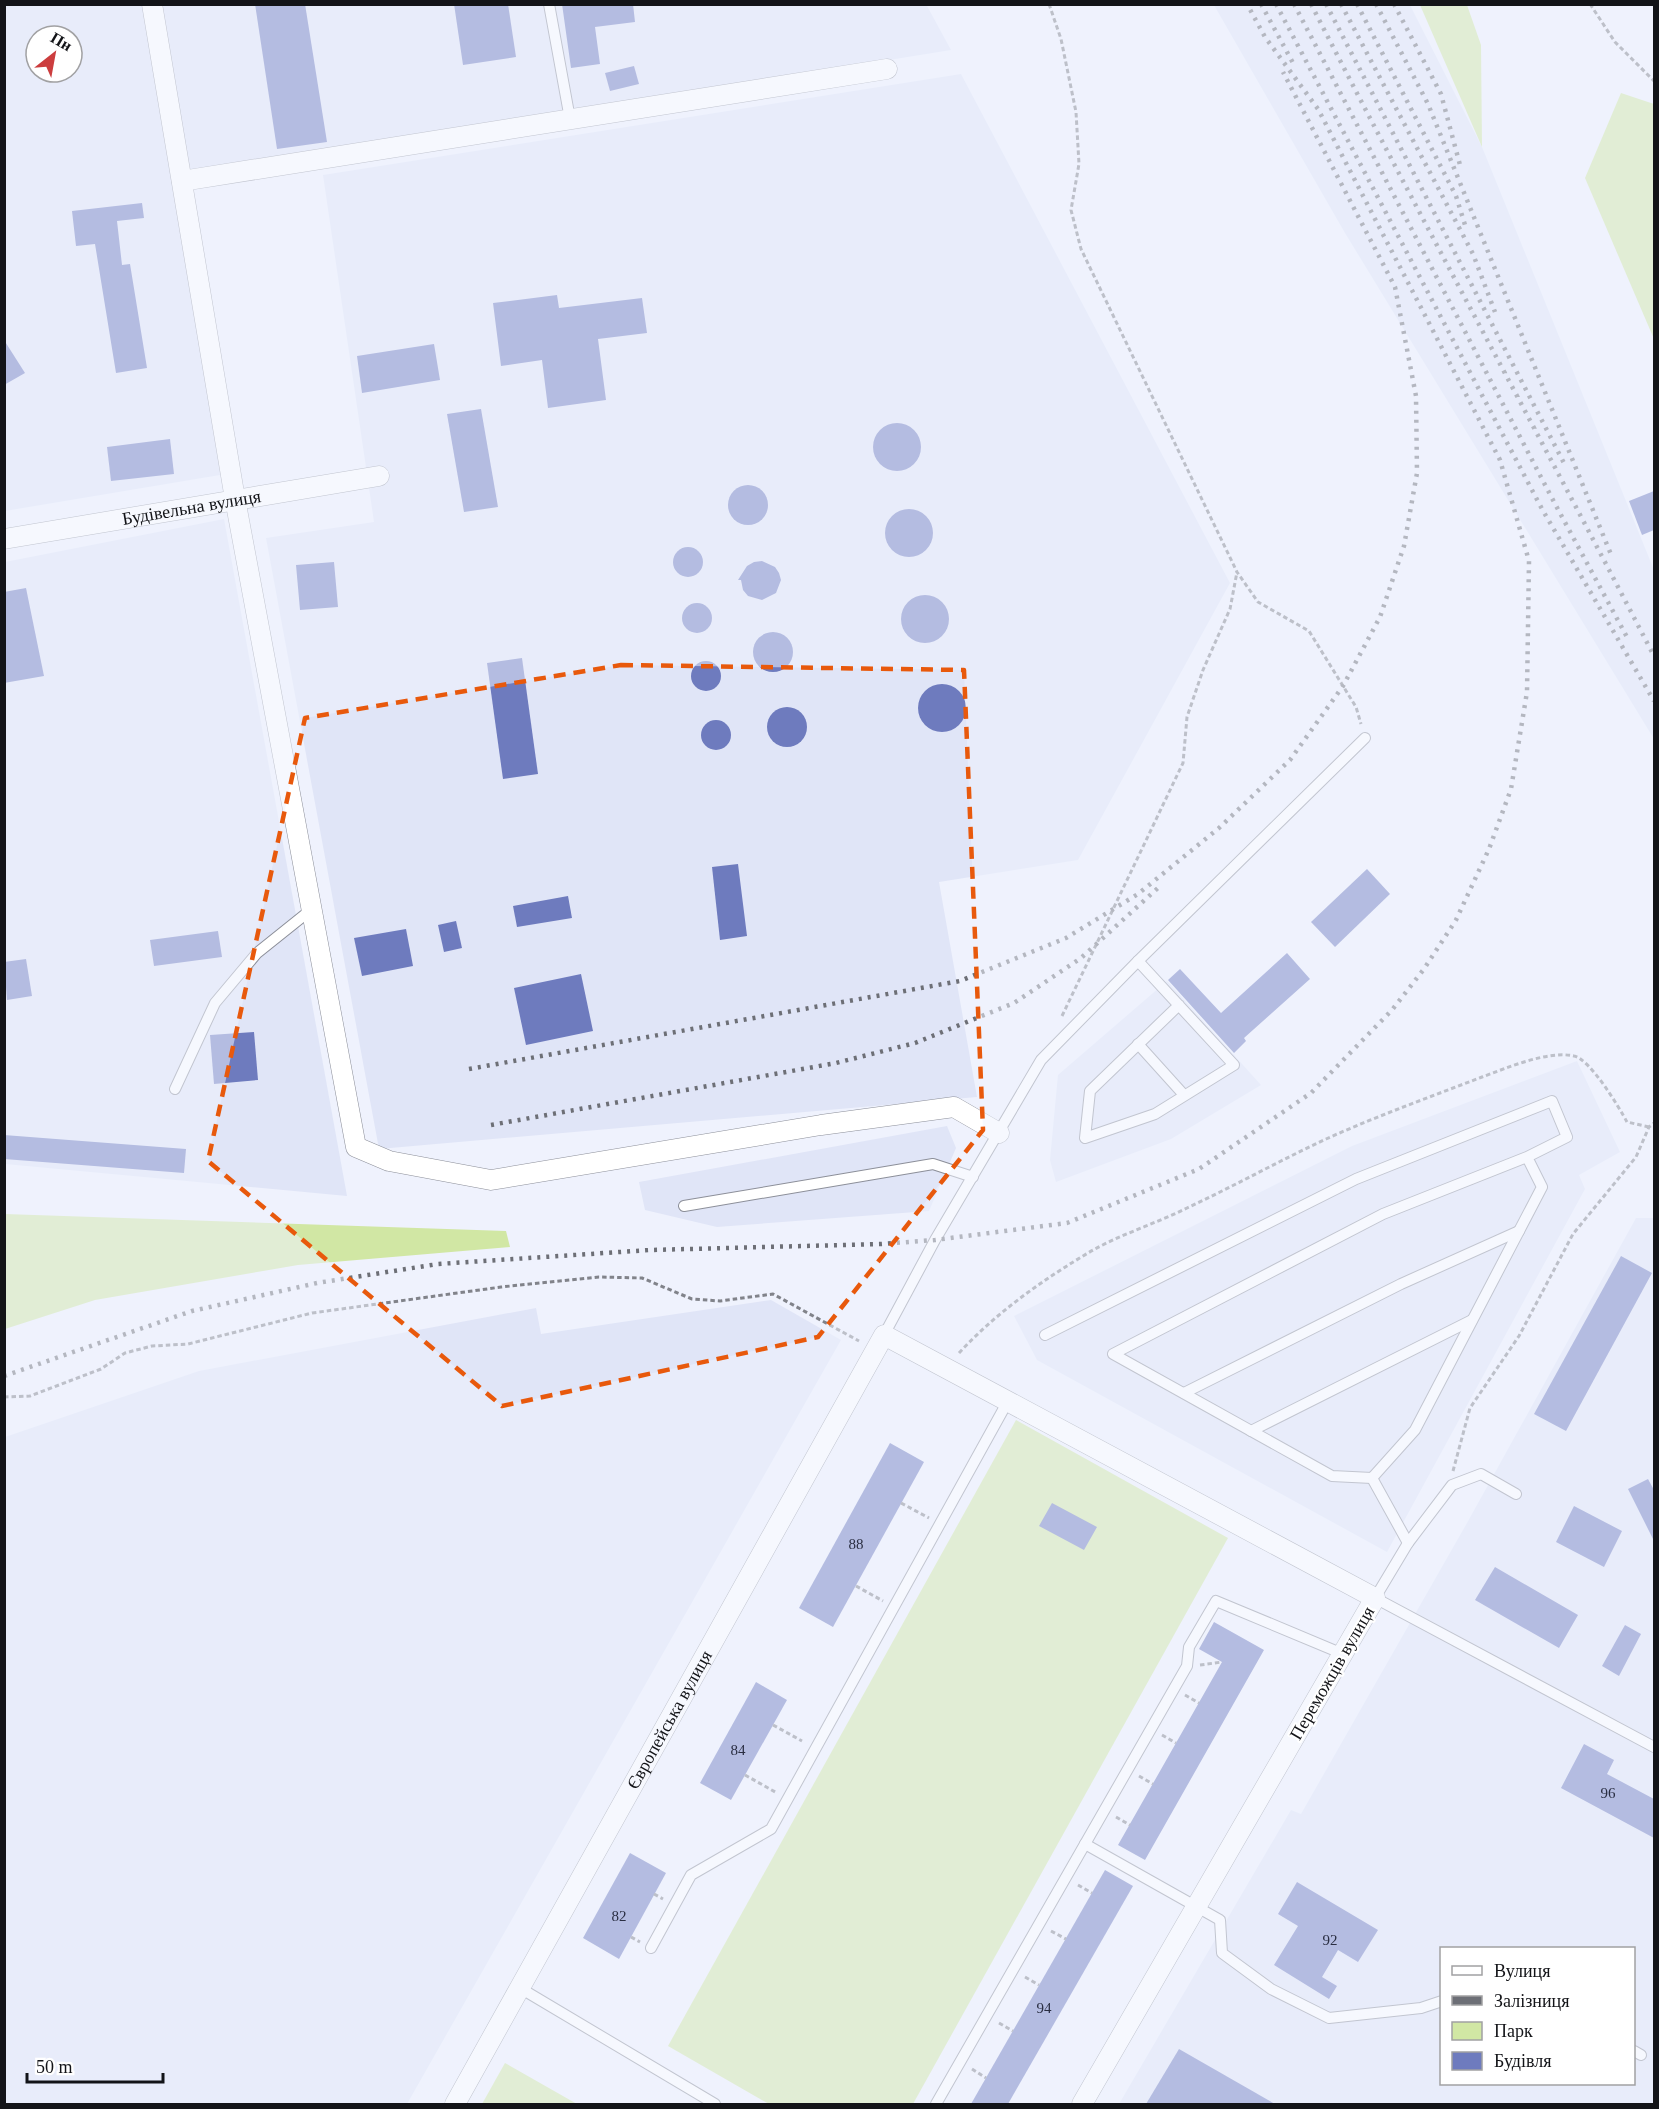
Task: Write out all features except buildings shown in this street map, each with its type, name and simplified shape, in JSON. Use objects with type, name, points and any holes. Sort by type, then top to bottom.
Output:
[{"type":"street","points":[[152,4],[235,499],[356,1147],[390,1161],[491,1180],[821,1125],[954,1107],[999,1133]]},
{"type":"street","points":[[182,182],[887,69]]},
{"type":"street","name":"Будівельна вулиця","points":[[4,539],[379,476]]},
{"type":"street","name":"Переможців вулиця","points":[[880,1343],[946,1368],[1375,1598],[1082,2104]]},
{"type":"street","name":"Європейська вулиця","points":[[455,2104],[880,1343]]},
{"type":"lane","points":[[549,4],[570,119]]},
{"type":"lane","points":[[880,1343],[935,1240],[1041,1060],[1138,961],[1365,738]]},
{"type":"lane","points":[[175,1089],[215,1004],[257,953],[312,909]]},
{"type":"lane","points":[[1138,961],[1179,1005],[1234,1065],[1155,1113],[1085,1138],[1090,1091],[1179,1005]]},
{"type":"lane","points":[[1138,1044],[1184,1095]]},
{"type":"lane","points":[[1045,1335],[1356,1179],[1552,1101],[1567,1137],[1527,1157],[1383,1214],[1113,1354],[1332,1476],[1372,1478]]},
{"type":"lane","points":[[1372,1478],[1415,1430],[1542,1187],[1527,1157]]},
{"type":"lane","points":[[684,1206],[933,1164],[973,1177]]},
{"type":"lane","points":[[1184,1393],[1401,1284],[1519,1231]]},
{"type":"lane","points":[[1251,1431],[1473,1320]]},
{"type":"lane","points":[[651,1948],[692,1875],[771,1829],[1008,1401]]},
{"type":"lane","points":[[1516,1494],[1480,1474],[1452,1485],[1408,1543],[1375,1598],[1654,1747]]},
{"type":"lane","points":[[1372,1478],[1408,1543]]},
{"type":"lane","points":[[936,2104],[1187,1666],[1190,1647],[1216,1601],[1343,1654]]},
{"type":"lane","points":[[1085,1845],[1220,1920],[1222,1953],[1270,1989],[1329,2018],[1421,2008],[1440,2002]]},
{"type":"lane","points":[[520,1988],[715,2104]]},
{"type":"path","points":[[1049,4],[1060,39],[1076,112],[1079,164],[1071,210],[1081,249],[1237,572],[1258,602],[1308,631],[1356,706],[1365,738]]},
{"type":"path","points":[[1590,4],[1615,42],[1654,81]]},
{"type":"path","points":[[1061,1018],[1183,763],[1186,717],[1203,670],[1230,609],[1237,572]]},
{"type":"path","points":[[946,1368],[977,1333],[1021,1297],[1090,1252],[1185,1209],[1326,1139],[1441,1092],[1516,1065],[1558,1054],[1577,1056],[1616,1101],[1627,1122],[1648,1127]]},
{"type":"path","points":[[1452,1485],[1453,1465],[1470,1408],[1520,1336],[1573,1234],[1636,1157],[1648,1127],[1654,1123]]},
{"type":"path","points":[[4,1397],[30,1396],[101,1369],[125,1353],[152,1346],[188,1344],[312,1313],[501,1287],[599,1277],[642,1278],[692,1299],[720,1301],[773,1294],[880,1343]]},
{"type":"path","points":[[901,1503],[940,1524]]},
{"type":"path","points":[[856,1586],[894,1607]]},
{"type":"path","points":[[1187,1666],[1222,1662]]},
{"type":"path","points":[[773,1725],[815,1749]]},
{"type":"path","points":[[745,1775],[788,1799]]},
{"type":"highlighted area","points":[[621,665],[964,670],[983,1130],[818,1337],[502,1406],[208,1161],[305,718]]},
{"type":"shaded area","points":[[926,4],[951,50],[178,175],[226,474],[5,511],[5,5]]},
{"type":"shaded area","points":[[1214,5],[1410,5],[1482,147],[1654,570],[1654,739],[1345,233]]},
{"type":"shaded area","points":[[961,74],[1230,583],[1078,860],[939,882],[977,1097],[379,1149],[266,538],[374,522],[323,175]]},
{"type":"shaded area","points":[[224,519],[347,1196],[5,1164],[5,562]]},
{"type":"shaded area","points":[[1167,981],[1261,1085],[1171,1139],[1056,1182],[1050,1160],[1058,1075]]},
{"type":"shaded area","points":[[1577,1061],[1620,1152],[1579,1175],[1585,1189],[1387,1552],[1037,1360],[1014,1316],[1352,1146]]},
{"type":"shaded area","points":[[947,1126],[956,1148],[929,1211],[717,1227],[645,1210],[639,1182]]},
{"type":"shaded area","points":[[1636,1218],[1654,1218],[1654,2104],[1119,2104],[1291,1810],[1301,1814],[1467,1523]]},
{"type":"shaded area","points":[[771,1300],[841,1340],[407,2104],[5,2104],[5,1437],[199,1371],[536,1308],[541,1334]]},
{"type":"green space","points":[[1420,5],[1467,5],[1481,45],[1482,147]]},
{"type":"green space","points":[[1621,93],[1654,104],[1654,339],[1585,178]]},
{"type":"green space","points":[[5,1214],[506,1231],[510,1247],[298,1265],[95,1300],[5,1329]]},
{"type":"green space","points":[[1016,1420],[1228,1538],[913,2104],[769,2104],[668,2046]]},
{"type":"green space","points":[[505,2063],[577,2104],[482,2104]]},
{"type":"railway","points":[[4,1376],[192,1311],[317,1283],[438,1264],[650,1250],[881,1244],[935,1240],[1067,1223],[1199,1169],[1311,1093],[1392,1010],[1424,969],[1456,920],[1489,849],[1511,789],[1527,692],[1529,561],[1500,460],[1318,109],[1265,37],[1247,4]]},
{"type":"railway","points":[[1261,4],[1293,63]]},
{"type":"railway","points":[[1276,4],[1542,509],[1654,701]]},
{"type":"railway","points":[[1294,4],[1628,639]]},
{"type":"railway","points":[[1311,4],[1654,656]]},
{"type":"railway","points":[[1326,4],[1565,465]]},
{"type":"railway","points":[[1341,4],[1473,254],[1495,312]]},
{"type":"railway","points":[[1357,4],[1456,196],[1465,225]]},
{"type":"railway","points":[[1376,4],[1428,104],[1612,557]]},
{"type":"railway","points":[[1394,4],[1441,94],[1460,165]]},
{"type":"railway","points":[[469,1069],[960,981],[1066,938],[1138,894],[1219,828],[1290,760],[1343,686],[1380,617],[1404,546],[1417,473],[1416,396],[1395,287],[1283,72]]},
{"type":"railway","points":[[491,1125],[836,1063],[915,1043],[1014,1003],[1081,958],[1159,887]]}]
